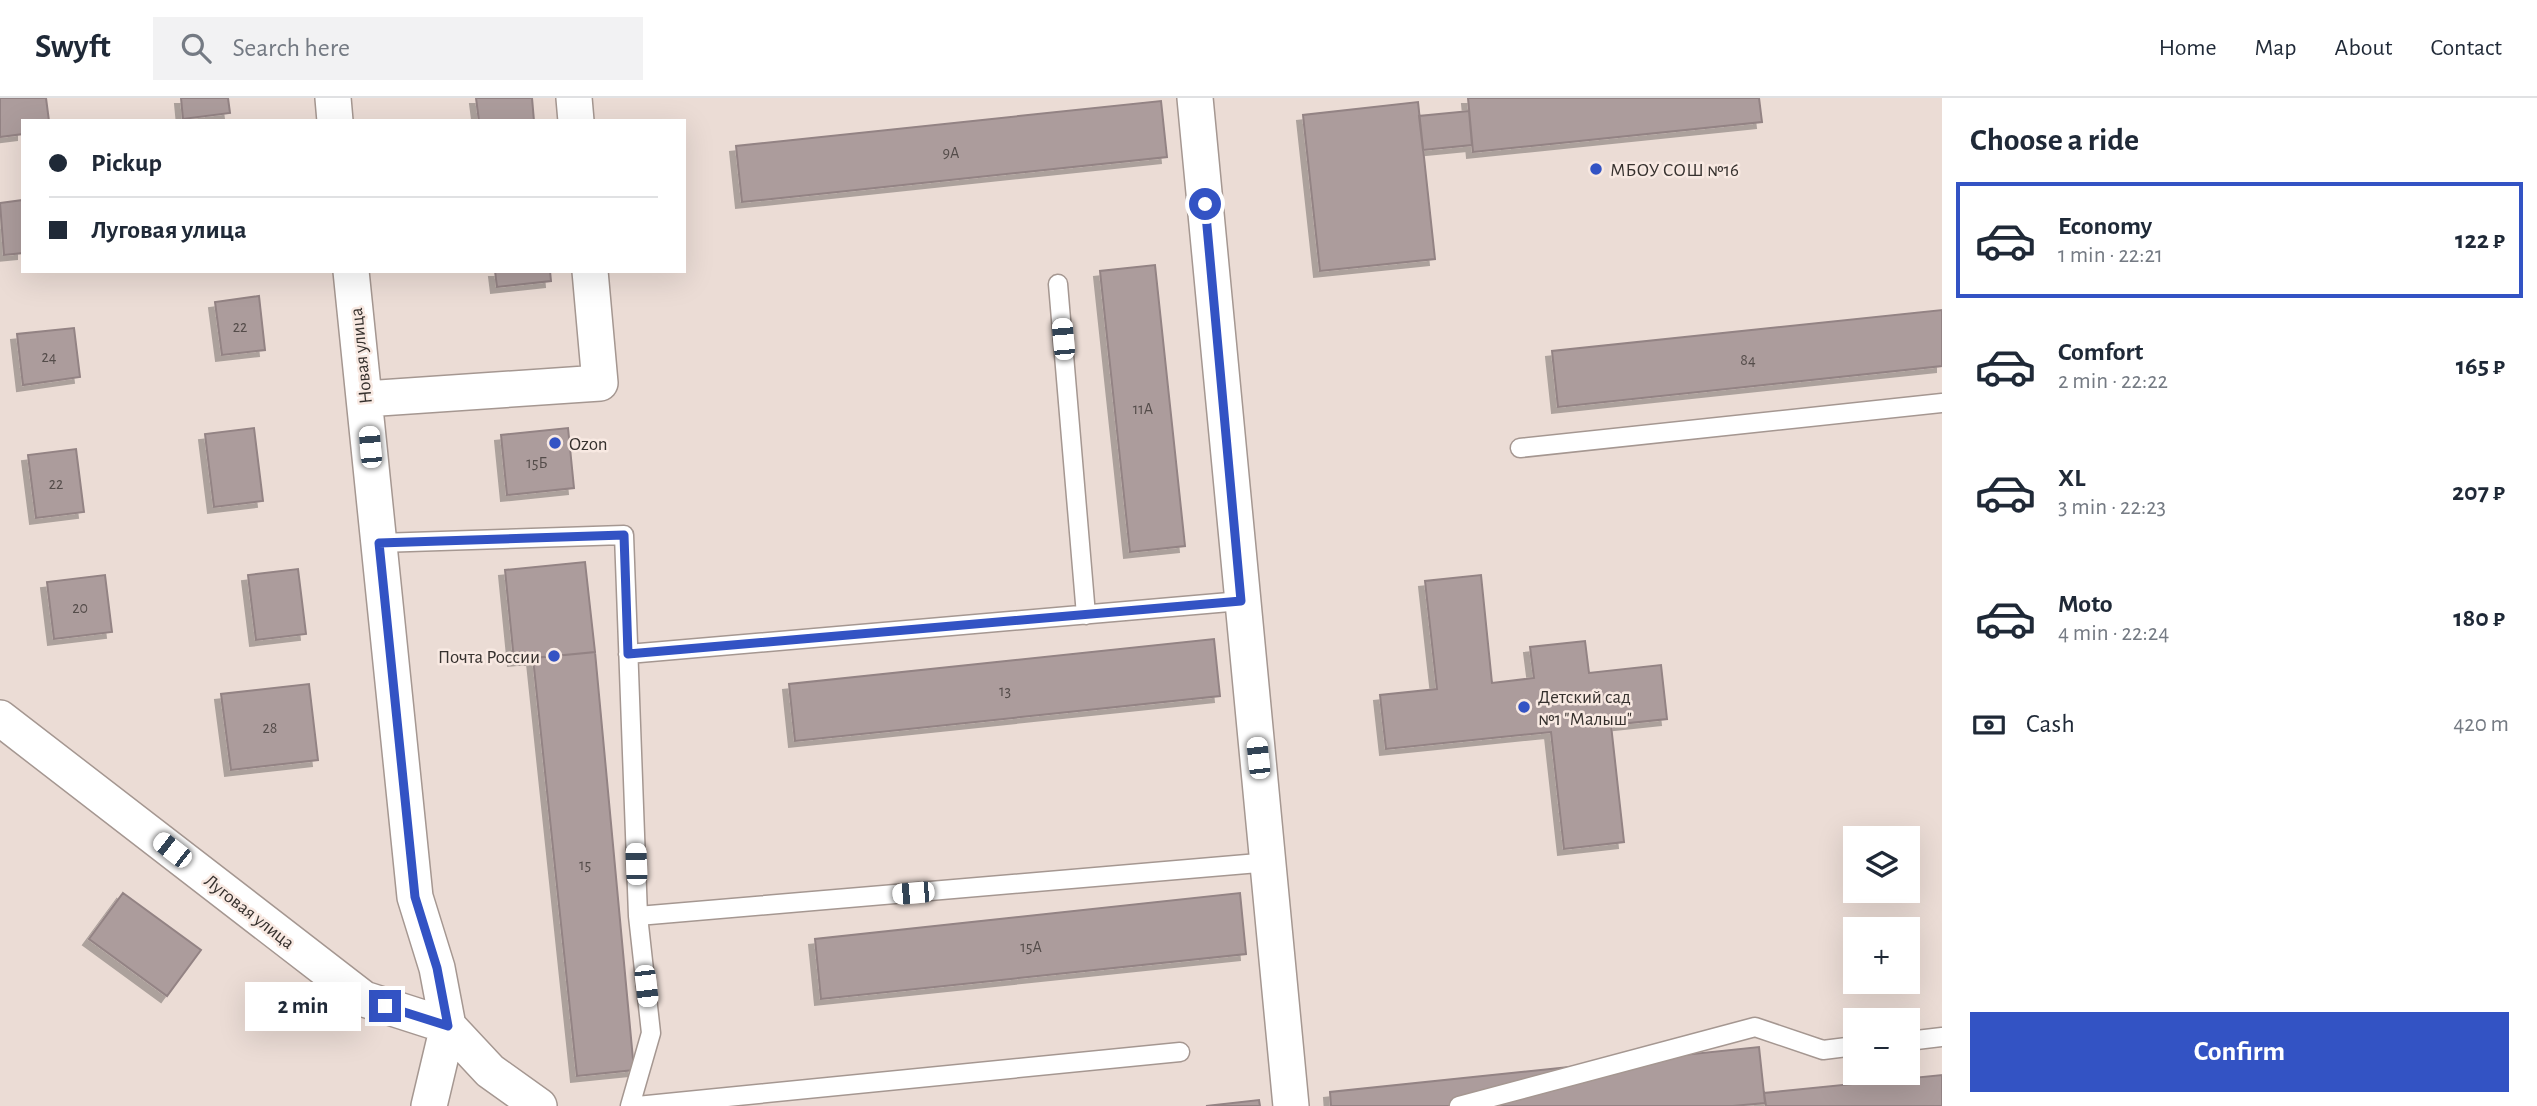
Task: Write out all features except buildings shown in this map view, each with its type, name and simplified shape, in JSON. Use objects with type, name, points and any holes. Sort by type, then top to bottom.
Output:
[{"type":"street","points":[[332,98],[335,119]]},
{"type":"street","points":[[574,98],[576,119]]},
{"type":"street","points":[[1195,98],[1241,601],[1270,862],[1291,1106]]},
{"type":"street","name":"Новая улица","points":[[351,273],[415,897],[437,968],[448,1026]]},
{"type":"street","points":[[365,399],[600,383],[590,273]]},
{"type":"street","name":"Луговая улица","points":[[0,718],[365,999],[448,1026]]},
{"type":"street","points":[[429,1106],[448,1026]]},
{"type":"street","points":[[448,1026],[490,1071],[539,1106]]},
{"type":"lane","points":[[1058,284],[1086,615]]},
{"type":"lane","points":[[1520,448],[1942,403]]},
{"type":"lane","points":[[379,543],[624,535],[638,916],[651,1033],[630,1106]]},
{"type":"lane","points":[[628,654],[1241,601]]},
{"type":"lane","points":[[638,916],[1270,862]]},
{"type":"lane","points":[[1459,1106],[1755,1027],[1823,1050],[1843,1048]]},
{"type":"lane","points":[[1920,1040],[1942,1037]]},
{"type":"lane","points":[[637,1106],[1180,1052]]},
{"type":"place","name":"МБОУ СОШ №16","points":[[1596,169]]},
{"type":"place","name":"Ozon","points":[[555,443]]},
{"type":"place","name":"Почта России","points":[[554,656]]},
{"type":"place","name":"Детский сад №1 \"Малыш\"","points":[[1524,707]]},
{"type":"route","points":[[385,1006],[448,1026],[437,968],[415,897],[379,543],[624,535],[628,654],[1241,601],[1205,204]]}]
